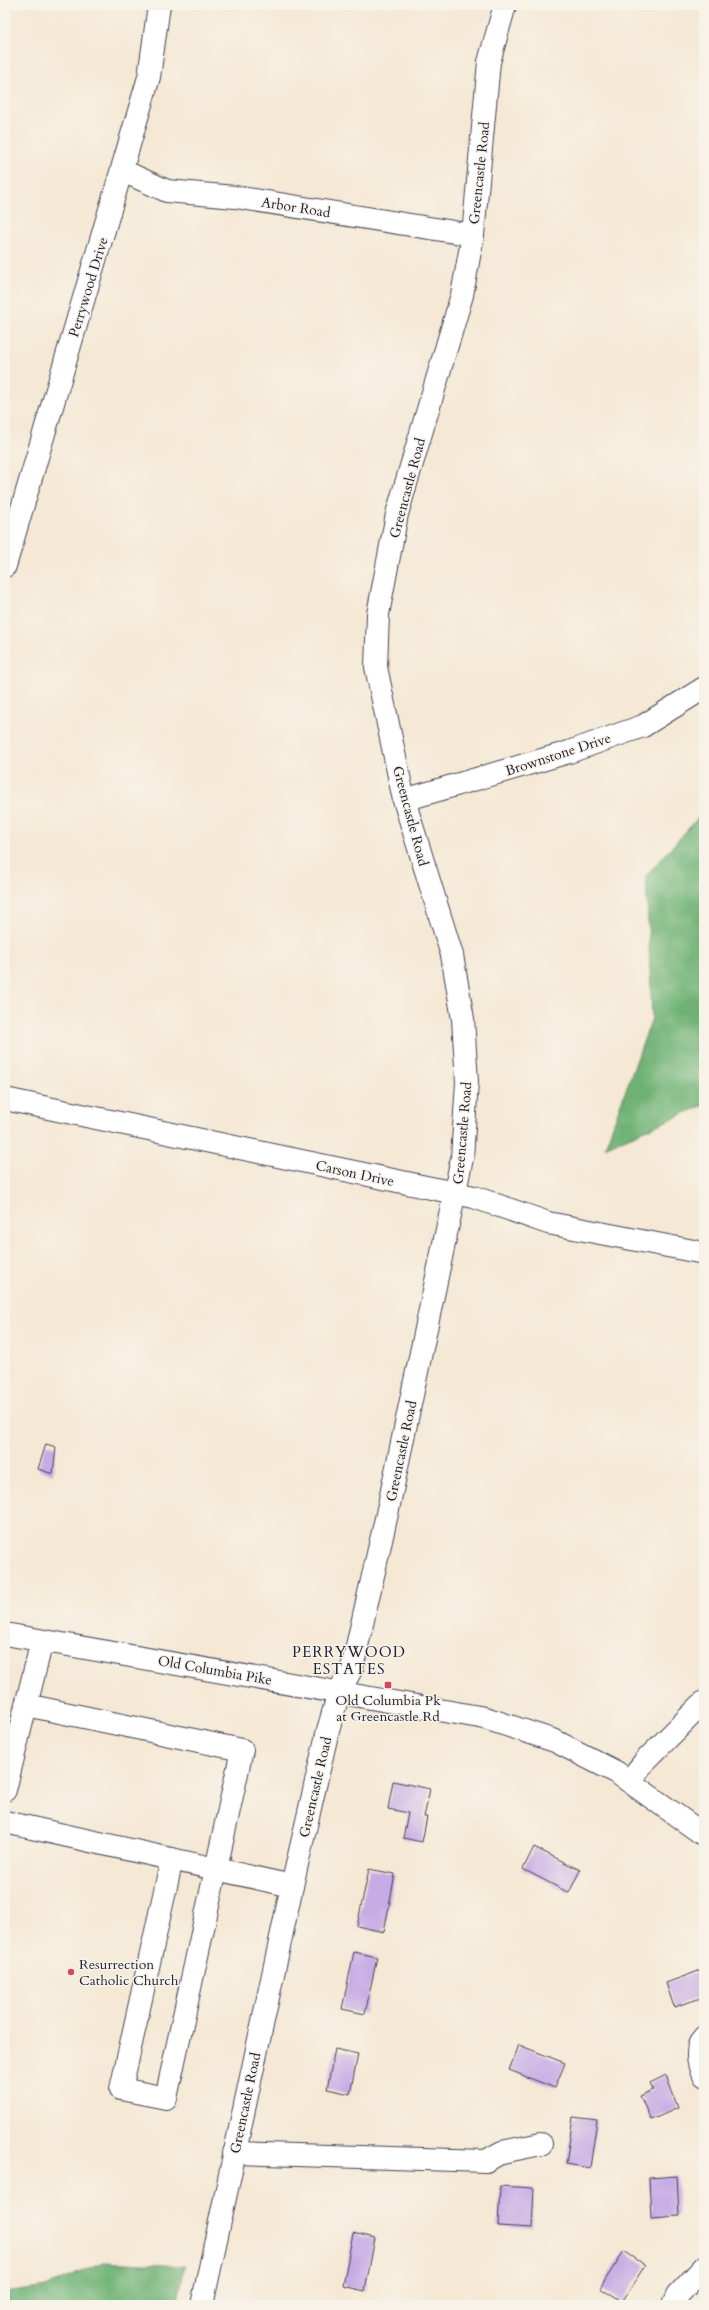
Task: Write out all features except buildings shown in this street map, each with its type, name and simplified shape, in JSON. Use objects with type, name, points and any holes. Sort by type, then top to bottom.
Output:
[{"type":"street","name":"Perrywood Drive","points":[[5,566],[12,518],[123,171],[149,77],[158,5]]},
{"type":"street","name":"Greencastle Road","points":[[202,2305],[292,1886],[328,1730],[339,1692],[352,1668],[456,1194],[462,1158],[467,1082],[463,1019],[452,955],[404,800],[376,667],[378,614],[397,514],[462,295],[473,235],[489,62],[505,5]]},
{"type":"street","name":"Arbor Road","points":[[123,171],[167,191],[235,197],[473,235]]},
{"type":"street","name":"Brownstone Drive","points":[[404,800],[569,752],[643,726],[704,688]]},
{"type":"street","name":"Carson Drive","points":[[5,1099],[474,1197],[548,1223],[704,1253]]},
{"type":"street","name":"Old Columbia Pike","points":[[5,1634],[485,1718],[555,1741],[616,1772],[704,1835]]},
{"type":"street","points":[[5,1790],[42,1640]]},
{"type":"street","points":[[629,1781],[645,1761],[704,1702]]},
{"type":"street","points":[[26,1705],[242,1750],[215,1868],[166,2098],[121,2089],[172,1859]]},
{"type":"street","points":[[5,1822],[292,1886]]},
{"type":"street","points":[[704,2037],[700,2041],[698,2058],[704,2075]]},
{"type":"street","points":[[234,2153],[486,2161],[502,2152],[541,2144]]},
{"type":"street","points":[[673,2305],[677,2296],[704,2267]]},
{"type":"green space","points":[[704,811],[704,1105],[605,1147],[652,1018],[646,876]]},
{"type":"green space","points":[[104,2262],[185,2266],[177,2305],[5,2305],[5,2293],[46,2287]]},
{"type":"place","name":"Old Columbia Pk at Greencastle Rd","points":[[388,1685]]},
{"type":"place","name":"Resurrection Catholic Church","points":[[71,1972]]},
{"type":"district","name":"PERRYWOOD ESTATES","points":[[349,1660]]}]
